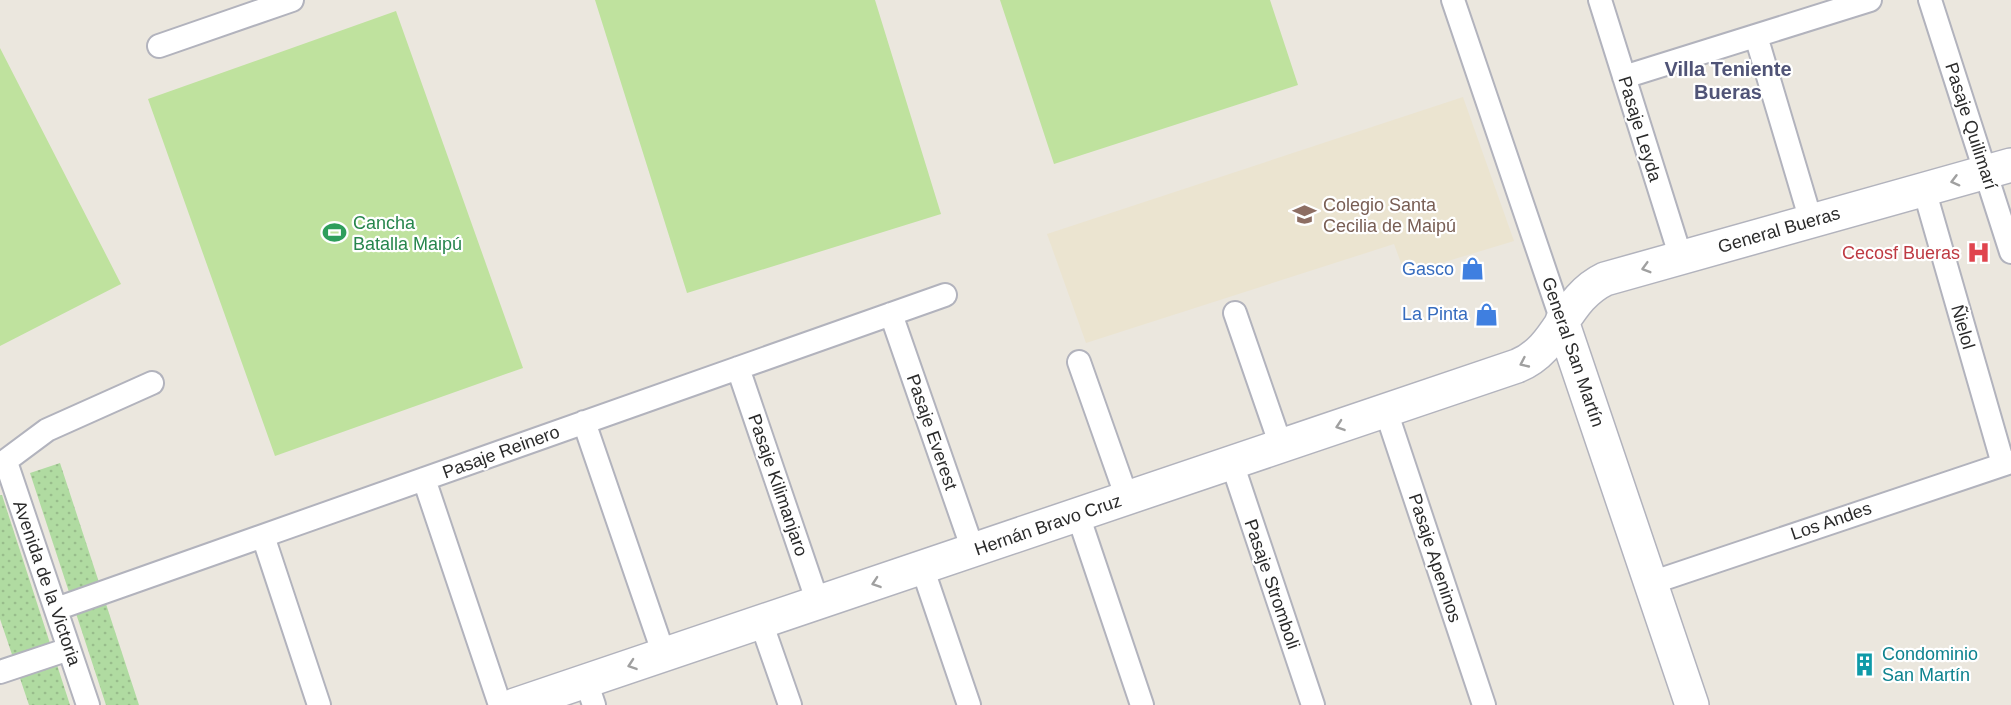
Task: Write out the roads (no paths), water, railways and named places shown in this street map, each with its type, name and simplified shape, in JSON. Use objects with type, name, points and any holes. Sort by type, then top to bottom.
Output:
[{"type":"main road","name":"General Bueras","points":[[1562,321],[1579,297],[1595,284],[1999,169]]},
{"type":"main road","name":"Hernán Bravo Cruz","points":[[515,705],[590,693],[664,655],[1526,363],[1543,351],[1562,321]]},
{"type":"main road","name":"General San Martín","points":[[1562,321],[1692,705]]},
{"type":"street","points":[[159,46],[292,0]]},
{"type":"street","name":"General San Martín","points":[[1454,0],[1562,321]]},
{"type":"street","name":"Pasaje Leyda","points":[[1600,0],[1681,258]]},
{"type":"street","points":[[1624,77],[1870,0]]},
{"type":"street","name":"Pasaje Quilimarí","points":[[1930,0],[1999,169],[2011,252]]},
{"type":"street","points":[[1756,36],[1812,221]]},
{"type":"street","name":"Ñielol","points":[[1924,189],[2007,463]]},
{"type":"street","name":"Pasaje Reinero","points":[[56,609],[945,295]]},
{"type":"street","points":[[1235,313],[1281,446]]},
{"type":"street","name":"Pasaje Everest","points":[[891,314],[973,550]]},
{"type":"street","points":[[1080,362],[1127,498]]},
{"type":"street","name":"Pasaje Kilimanjaro","points":[[738,368],[818,603]]},
{"type":"street","points":[[3,464],[47,430],[152,383]]},
{"type":"street","name":"Pasaje Apeninos","points":[[1386,411],[1484,705]]},
{"type":"street","points":[[584,422],[664,655]]},
{"type":"street","name":"Pasaje Stromboli","points":[[1232,463],[1313,705]]},
{"type":"street","name":"Los Andes","points":[[1651,583],[2007,463]]},
{"type":"street","name":"Avenida de la Victoria","points":[[3,464],[88,705]]},
{"type":"street","points":[[424,479],[500,705]]},
{"type":"street","points":[[1078,515],[1142,705]]},
{"type":"street","points":[[263,536],[320,705]]},
{"type":"street","points":[[922,567],[969,705]]},
{"type":"street","points":[[761,622],[790,705]]},
{"type":"street","points":[[0,672],[69,649]]},
{"type":"place","name":"Colegio Santa Cecilia de Maipú","points":[[1305,215]]},
{"type":"place","name":"Cancha Batalla Maipú","points":[[335,233]]},
{"type":"place","name":"Cecosf Bueras","points":[[1978,253]]},
{"type":"place","name":"Gasco","points":[[1472,269]]},
{"type":"place","name":"La Pinta","points":[[1486,314]]},
{"type":"place","name":"Condominio San Martín","points":[[1864,664]]},
{"type":"district","name":"Villa Teniente Bueras","points":[[1728,80]]}]
